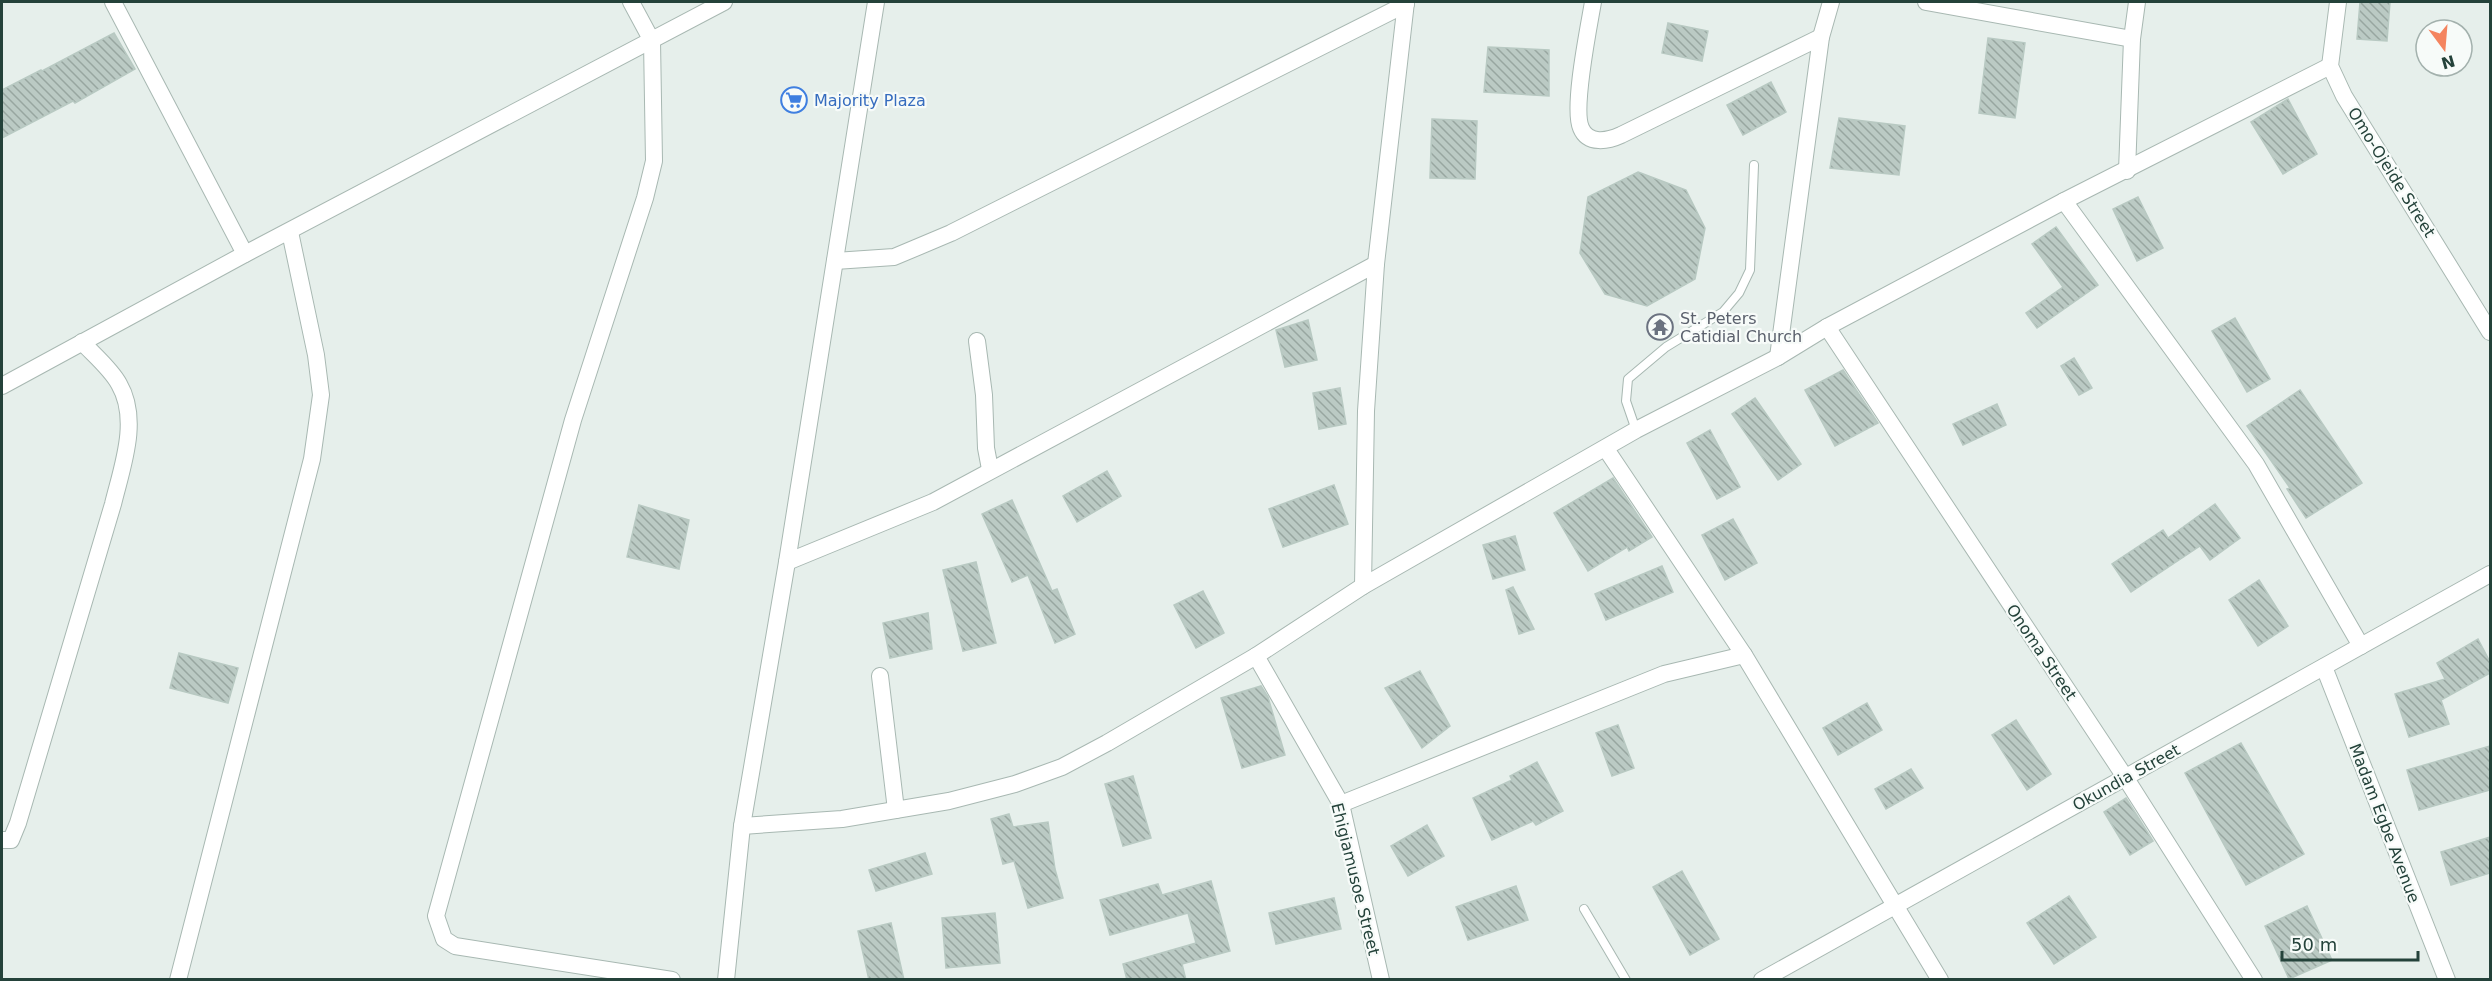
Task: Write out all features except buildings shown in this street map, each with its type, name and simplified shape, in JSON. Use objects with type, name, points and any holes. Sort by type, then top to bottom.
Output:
[{"type":"street","points":[[113,2],[245,254]]},
{"type":"street","points":[[631,2],[652,41],[654,161],[645,198],[573,420],[436,916],[444,939],[454,946],[672,980]]},
{"type":"street","points":[[2,386],[245,254],[724,2]]},
{"type":"street","points":[[726,980],[742,826],[787,562],[876,2]]},
{"type":"street","points":[[1593,2],[1579,105],[1580,127],[1588,137],[1597,141],[1610,140],[1622,135],[1821,37]]},
{"type":"street","points":[[1778,357],[1821,37],[1831,2]]},
{"type":"street","points":[[1926,2],[2132,39]]},
{"type":"street","points":[[2127,171],[2132,39],[2138,2]]},
{"type":"street","points":[[742,826],[842,819],[949,801],[1015,784],[1062,767],[1107,744],[1256,656],[1363,586],[1636,430],[1778,357],[1827,327],[2064,201],[2330,66],[2338,2]]},
{"type":"street","points":[[835,261],[894,257],[951,233],[1406,3]]},
{"type":"street","points":[[1363,586],[1366,411],[1376,264],[1406,3]]},
{"type":"street","name":"Omo-Ojeide Street","points":[[2330,66],[2344,96],[2490,332]]},
{"type":"street","points":[[2064,201],[2256,464],[2361,646]]},
{"type":"street","points":[[178,980],[312,459],[321,395],[316,355],[290,232]]},
{"type":"street","points":[[787,562],[933,502],[990,469],[1376,264]]},
{"type":"street","name":"Onoma Street","points":[[1827,327],[2125,777],[2254,980]]},
{"type":"street","points":[[977,341],[984,395],[986,448],[990,469]]},
{"type":"street","points":[[2,840],[11,840],[18,824],[113,504],[126,451],[129,417],[120,385],[82,342]]},
{"type":"street","points":[[1606,449],[1744,655],[1940,980]]},
{"type":"street","name":"Okundia Street","points":[[1762,980],[2490,574]]},
{"type":"street","points":[[1341,804],[1664,674],[1744,655]]},
{"type":"street","name":"Ehigiamusoe Street","points":[[1256,656],[1341,804],[1381,980]]},
{"type":"street","name":"Madam Egbe Avenue","points":[[2324,667],[2447,980]]},
{"type":"street","points":[[880,675],[896,810]]},
{"type":"lane","points":[[1636,430],[1626,401],[1628,379],[1666,348],[1723,312],[1739,293],[1746,278],[1749,270],[1754,165]]},
{"type":"lane","points":[[1584,909],[1626,980]]},
{"type":"place","name":"Majority Plaza","points":[[794,100]]},
{"type":"place","name":"St. Peters Catidial Church","points":[[1660,327]]}]
